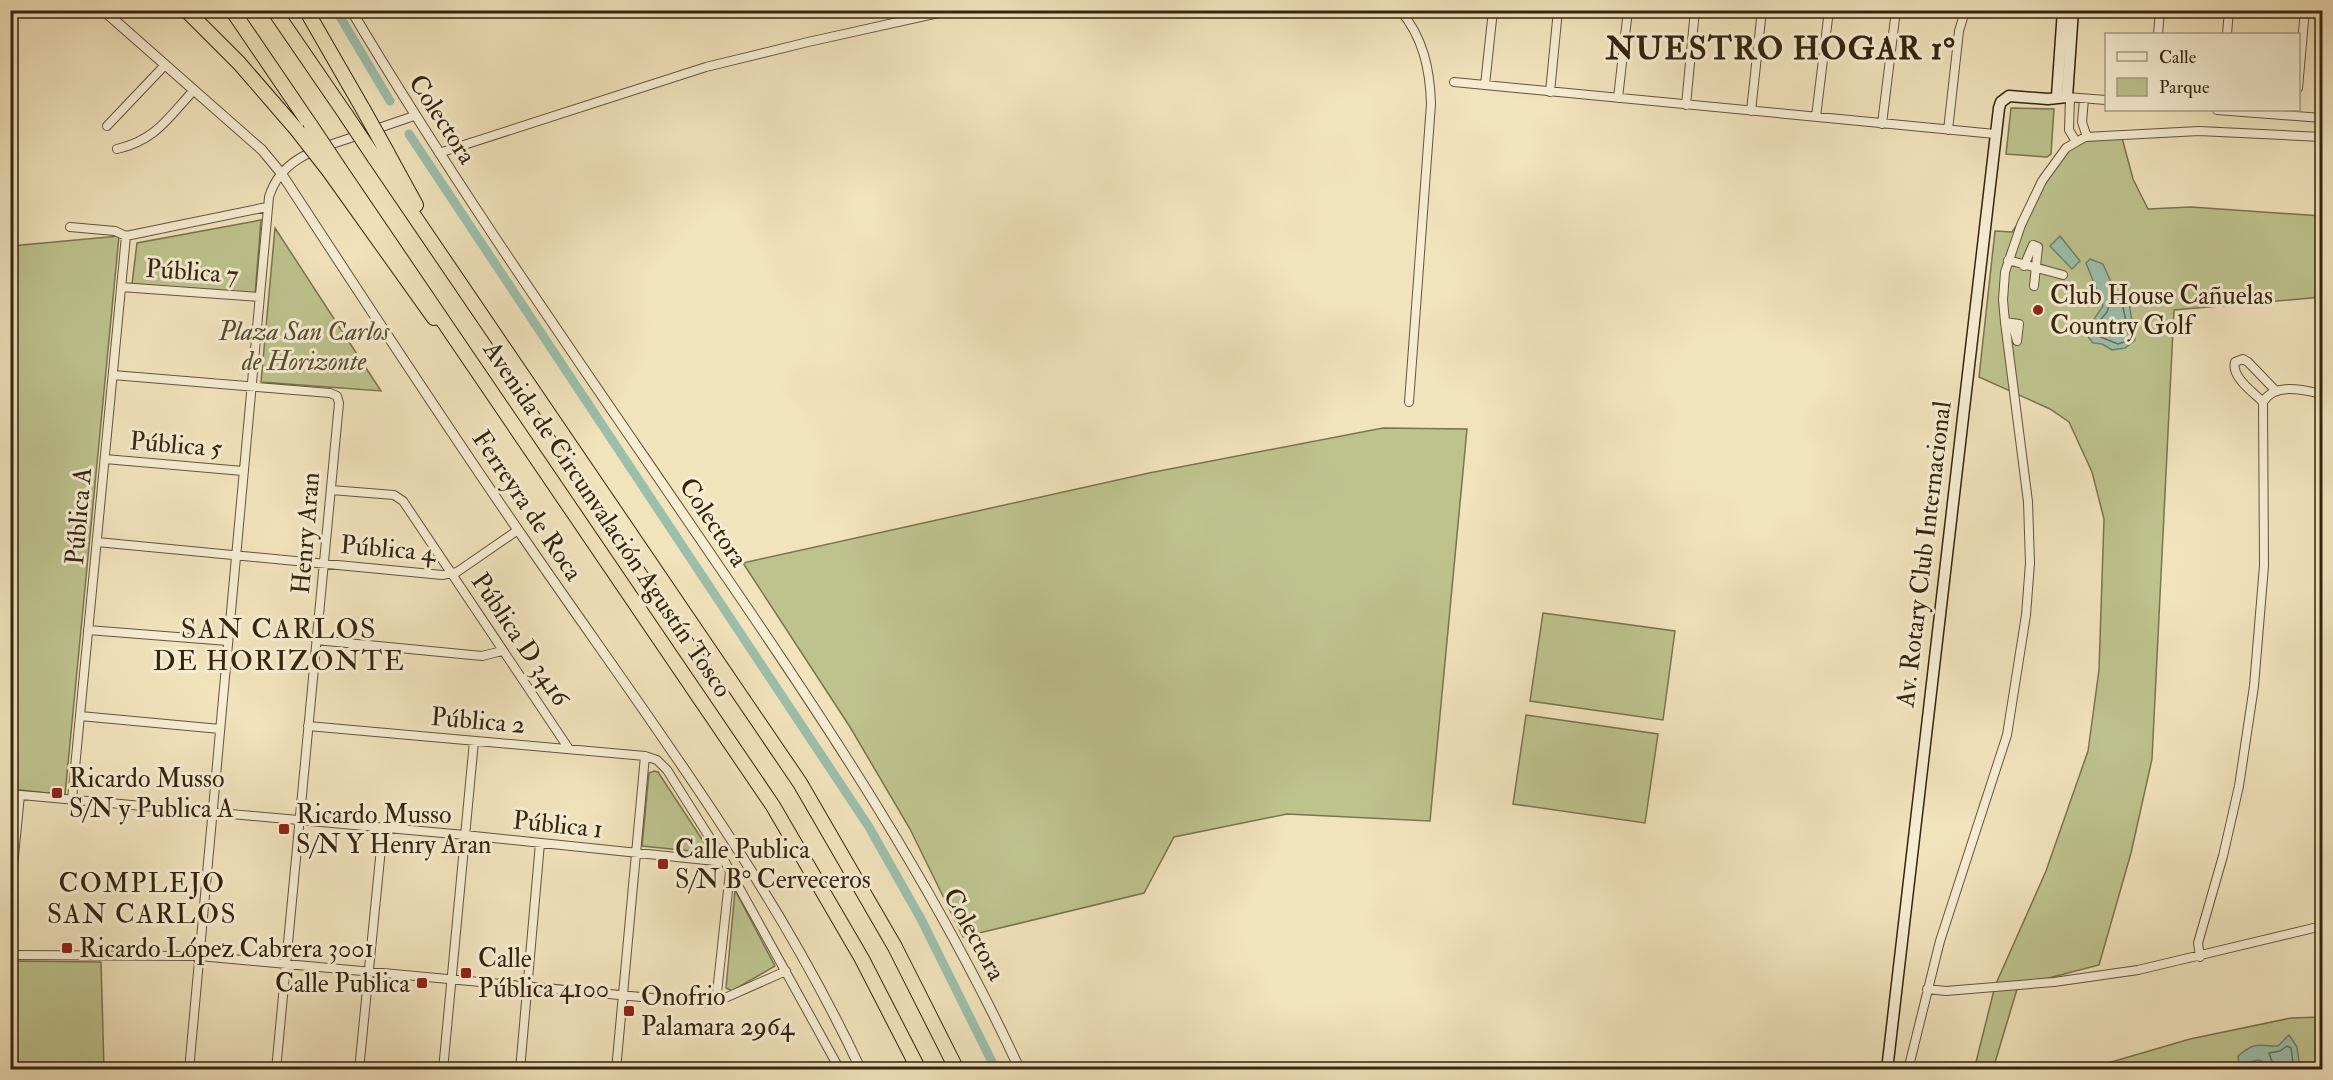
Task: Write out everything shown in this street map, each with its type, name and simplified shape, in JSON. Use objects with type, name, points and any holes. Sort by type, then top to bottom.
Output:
[{"type":"highway","points":[[186,10],[239,63],[334,169]]},
{"type":"highway","name":"Avenida de Circunvalación Agustín Tosco","points":[[232,10],[311,126],[334,169],[483,377],[772,806],[862,958],[919,1070]]},
{"type":"highway","points":[[274,10],[346,115],[381,155]]},
{"type":"highway","points":[[306,10],[363,110],[381,155]]},
{"type":"highway","name":"Avenida de Circunvalación Agustín Tosco","points":[[381,155],[438,250],[800,783],[896,947],[957,1070]]},
{"type":"main road","points":[[2063,10],[2065,97]]},
{"type":"main road","points":[[2065,97],[2073,10]]},
{"type":"main road","name":"Av. Rotary Club Internacional","points":[[1887,1070],[1999,108],[2005,98],[2065,97]]},
{"type":"street","name":"Ferreyra de Roca","points":[[104,10],[262,150],[281,172],[518,530],[689,773],[760,884],[848,1040],[861,1070]]},
{"type":"street","name":"Colectora","points":[[351,10],[414,116],[812,703],[940,912],[995,1016],[1020,1070]]},
{"type":"street","points":[[439,153],[706,68],[831,36],[952,10]]},
{"type":"street","points":[[1400,10],[1418,36],[1424,52],[1431,104],[1409,402]]},
{"type":"street","points":[[1485,85],[1492,10]]},
{"type":"street","points":[[1550,92],[1558,10]]},
{"type":"street","points":[[1618,98],[1629,10]]},
{"type":"street","points":[[1686,105],[1695,10]]},
{"type":"street","points":[[1751,111],[1762,10]]},
{"type":"street","points":[[1816,117],[1829,10]]},
{"type":"street","points":[[1882,124],[1896,10]]},
{"type":"street","points":[[2158,33],[2160,10]]},
{"type":"street","points":[[2227,33],[2229,10]]},
{"type":"street","points":[[2300,65],[2305,10]]},
{"type":"street","points":[[1948,130],[1959,31],[1965,11]]},
{"type":"street","points":[[107,126],[165,65]]},
{"type":"street","points":[[1454,82],[1995,134]]},
{"type":"street","points":[[117,149],[136,145],[150,137],[194,90]]},
{"type":"street","points":[[2076,140],[2069,130],[2065,97],[2105,100]]},
{"type":"street","points":[[2084,99],[2082,122],[2087,137]]},
{"type":"street","points":[[2245,111],[2296,113],[2322,118]]},
{"type":"street","points":[[189,1070],[267,207],[273,184],[281,172],[300,156],[414,116]]},
{"type":"street","points":[[1908,1070],[1927,990],[1952,903],[2001,756],[2014,702],[2026,615],[2030,563],[2028,502],[2008,323],[2003,300],[2008,260],[2021,225],[2042,181],[2060,155],[2076,140],[2087,137],[2199,131],[2322,137]]},
{"type":"street","points":[[70,227],[115,231],[126,236],[267,207]]},
{"type":"street","name":"Pública A","points":[[72,800],[126,236]]},
{"type":"street","points":[[2024,266],[2033,245],[2038,247],[2034,286]]},
{"type":"street","points":[[2008,260],[2063,275]]},
{"type":"street","name":"Pública 7","points":[[121,287],[259,297]]},
{"type":"street","points":[[2200,957],[2198,944],[2223,856],[2239,786],[2256,666],[2264,566],[2263,402],[2238,376],[2234,370],[2235,362],[2243,359],[2248,362],[2275,390],[2322,394]]},
{"type":"street","points":[[113,375],[251,387]]},
{"type":"street","name":"Henry Aran","points":[[251,387],[330,393],[337,396],[339,403],[276,1070]]},
{"type":"street","points":[[2263,402],[2275,390]]},
{"type":"street","name":"Pública 5","points":[[105,459],[243,471]]},
{"type":"street","name":"Pública D 3416","points":[[331,490],[394,495],[403,501],[570,749]]},
{"type":"street","name":"Pública 4","points":[[97,542],[452,574],[518,530]]},
{"type":"street","points":[[88,630],[228,641]]},
{"type":"street","points":[[316,640],[482,656],[502,651]]},
{"type":"street","points":[[80,716],[220,729]]},
{"type":"street","name":"Pública 2","points":[[308,726],[645,756]]},
{"type":"street","points":[[443,1070],[474,741]]},
{"type":"street","points":[[616,1070],[645,756],[657,760],[667,770],[725,862],[840,1070]]},
{"type":"street","name":"Pública 1","points":[[10,794],[465,835],[725,862]]},
{"type":"street","points":[[10,897],[20,795]]},
{"type":"street","points":[[359,1070],[383,828]]},
{"type":"street","points":[[520,1070],[540,843]]},
{"type":"street","points":[[716,1002],[730,871]]},
{"type":"street","points":[[1927,990],[1946,991],[2089,978],[2200,957],[2322,926]]},
{"type":"street","points":[[10,956],[199,956],[716,1002],[786,971]]},
{"type":"green space","points":[[2011,108],[2054,109],[2051,154],[2047,157],[2006,154]]},
{"type":"green space","points":[[2121,134],[2133,179],[2148,209],[2191,207],[2322,216],[2322,297],[2174,310],[2152,759],[2131,853],[2099,965],[2018,986],[1993,1069],[1974,1070],[1995,986],[2046,871],[2088,751],[2099,670],[2104,519],[2092,472],[2069,422],[2050,409],[1979,377],[1995,231],[2012,232],[2075,140]]},
{"type":"green space","points":[[261,220],[255,295],[132,284],[137,243]]},
{"type":"green space","name":"Plaza San Carlos de Horizonte","points":[[275,228],[381,391],[261,382]]},
{"type":"green space","points":[[119,236],[65,795],[11,789],[11,246]]},
{"type":"green space","points":[[1383,428],[1467,429],[1430,821],[1287,814],[1174,837],[1144,893],[963,937],[910,829],[850,727],[743,563],[1149,473]]},
{"type":"green space","points":[[1543,613],[1675,631],[1663,720],[1530,701]]},
{"type":"green space","points":[[1526,715],[1658,734],[1645,823],[1513,804]]},
{"type":"green space","points":[[658,772],[711,853],[642,846],[649,773]]},
{"type":"green space","points":[[735,890],[775,966],[732,991],[726,988]]},
{"type":"green space","points":[[11,961],[101,962],[104,1069],[11,1069]]},
{"type":"green space","points":[[2322,1017],[2322,1069],[2050,1070],[2101,1065],[2190,1039],[2291,1018]]},
{"type":"water","points":[[2060,236],[2080,261],[2072,269],[2050,246]]},
{"type":"water","points":[[2090,259],[2103,264],[2115,291],[2129,303],[2135,340],[2125,348],[2112,350],[2102,344],[2093,343],[2087,335],[2090,325],[2103,306],[2086,263]]},
{"type":"water","points":[[2289,1035],[2297,1047],[2300,1069],[2270,1069],[2267,1063],[2258,1060],[2239,1065],[2238,1056],[2249,1048],[2256,1045],[2278,1046]]},
{"type":"waterway","points":[[336,10],[390,101]]},
{"type":"waterway","points":[[409,134],[869,827],[921,919],[996,1070]]},
{"type":"place","name":"Club House Cañuelas Country Golf","points":[[2038,310]]},
{"type":"place","name":"Ricardo Musso S/N y Publica A","points":[[57,793]]},
{"type":"place","name":"Ricardo Musso S/N Y Henry Aran","points":[[284,829]]},
{"type":"place","name":"Calle Publica S/N B° Cerveceros","points":[[663,864]]},
{"type":"place","name":"Ricardo López Cabrera 3001","points":[[67,948]]},
{"type":"place","name":"Calle Pública 4100","points":[[466,973]]},
{"type":"place","name":"Calle Publica","points":[[422,983]]},
{"type":"place","name":"Onofrio Palamara 2964","points":[[629,1011]]},
{"type":"district","name":"NUESTRO HOGAR 1°","points":[[1781,48]]},
{"type":"district","name":"SAN CARLOS DE HORIZONTE","points":[[279,644]]},
{"type":"district","name":"COMPLEJO SAN CARLOS","points":[[142,898]]}]
